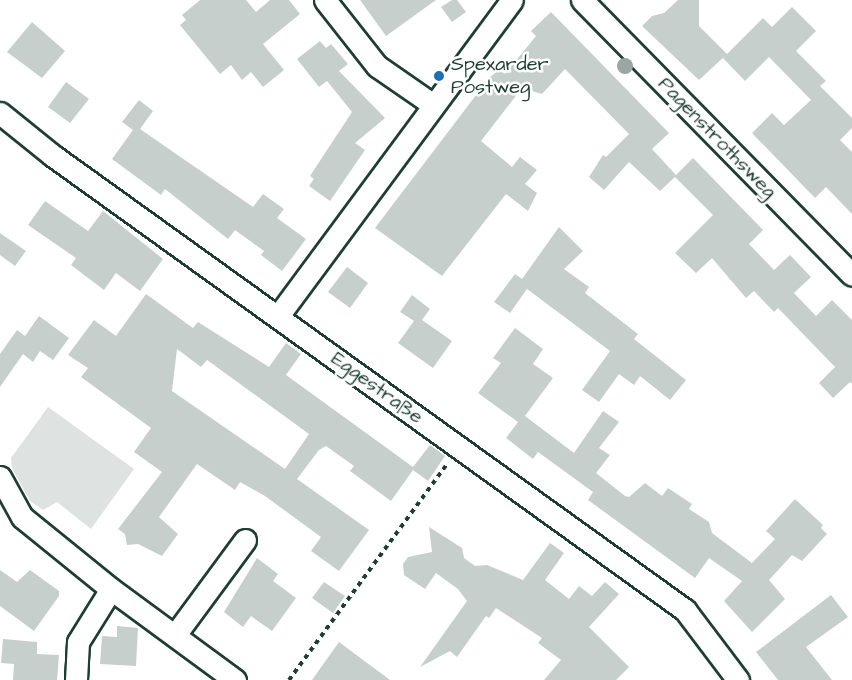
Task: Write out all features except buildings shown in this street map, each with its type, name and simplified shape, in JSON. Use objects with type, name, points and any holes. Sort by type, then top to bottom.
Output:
[{"type":"street","points":[[324,0],[377,66],[432,104]]},
{"type":"street","points":[[278,316],[432,104],[512,0]]},
{"type":"street","name":"Pagenstrothsweg","points":[[582,0],[852,275]]},
{"type":"street","name":"Eggestraße","points":[[0,113],[51,155],[685,610],[738,680]]},
{"type":"street","points":[[0,477],[22,517],[111,589],[235,680]]},
{"type":"street","points":[[175,635],[245,540]]},
{"type":"street","points":[[76,680],[78,642],[111,589]]},
{"type":"path","points":[[289,680],[460,448]]},
{"type":"shaded area","points":[[48,407],[134,469],[91,529],[57,502],[43,510],[30,501],[12,468],[11,458]]},
{"type":"place","name":"Spexarder Postweg","points":[[439,76]]}]
